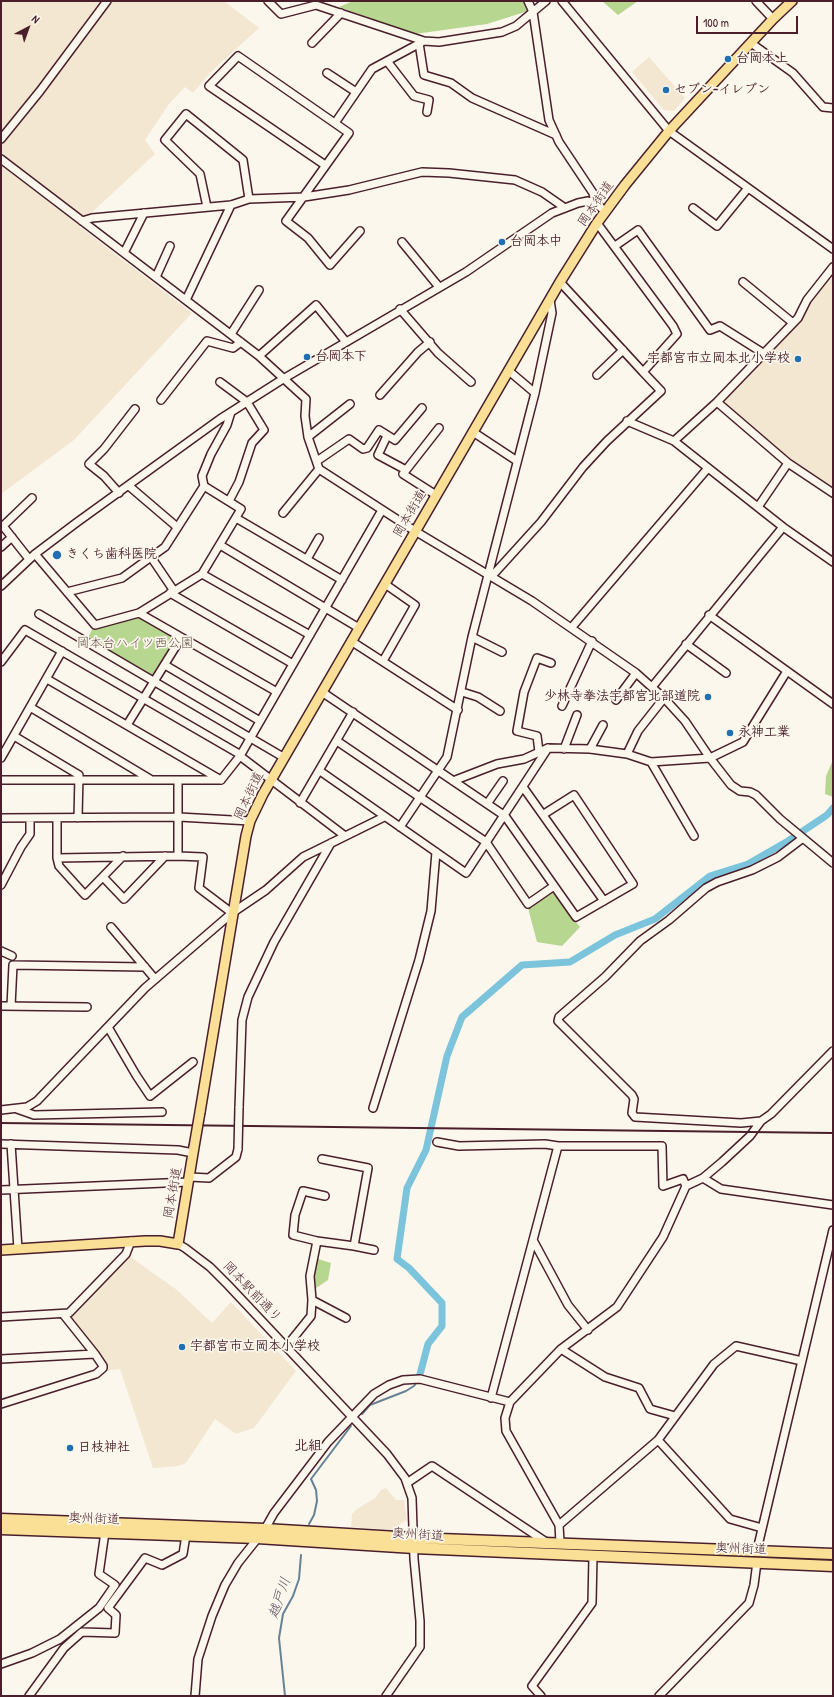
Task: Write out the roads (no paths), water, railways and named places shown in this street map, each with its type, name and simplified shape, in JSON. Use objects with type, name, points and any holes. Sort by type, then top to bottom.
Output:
[{"type":"highway","name":"奥州街道","points":[[1,1519],[265,1529],[414,1543],[593,1556],[833,1566]]},
{"type":"highway","name":"奥州街道","points":[[1,1529],[414,1543],[560,1542],[833,1554]]},
{"type":"main road","name":"岡本街道","points":[[178,1244],[232,913],[250,821],[283,757],[560,282],[597,223],[669,131],[750,43],[792,1]]},
{"type":"main road","name":"岡本駅前通り","points":[[1,1250],[131,1241],[160,1241],[178,1244]]},
{"type":"street","points":[[1,139],[40,91],[107,1]]},
{"type":"street","points":[[268,1],[281,14],[316,5],[422,42],[439,42],[502,32],[516,26],[546,1]]},
{"type":"street","points":[[528,1],[533,12],[549,120],[556,135],[593,193],[595,203]]},
{"type":"street","points":[[562,1],[669,131],[833,249]]},
{"type":"street","points":[[756,1],[773,19]]},
{"type":"street","points":[[312,43],[341,13]]},
{"type":"street","points":[[335,123],[372,69],[422,42]]},
{"type":"street","points":[[422,42],[424,75],[451,83],[472,98],[556,135]]},
{"type":"street","points":[[750,43],[793,73],[823,107],[833,108]]},
{"type":"street","points":[[325,165],[209,86],[238,56],[349,133],[286,221],[308,238],[330,265],[360,231]]},
{"type":"street","points":[[387,61],[414,96],[429,100],[427,112]]},
{"type":"street","points":[[328,73],[356,92]]},
{"type":"street","points":[[207,208],[200,174],[165,140],[186,114],[243,160],[249,199]]},
{"type":"street","points":[[1,159],[259,356],[306,399],[305,416],[308,437],[320,469],[415,531],[490,575],[572,627],[636,673],[664,698],[685,721],[710,758],[731,785],[740,791],[750,792],[756,795],[794,831],[833,863]]},
{"type":"street","points":[[82,221],[92,218],[231,205],[249,199],[304,197],[349,190],[422,172],[449,173],[514,180],[542,192],[565,208]]},
{"type":"street","points":[[693,208],[717,226],[748,188]]},
{"type":"street","points":[[1,586],[35,554],[231,412],[283,379],[479,264],[540,220],[583,201],[595,203],[605,211]]},
{"type":"street","points":[[186,300],[231,205]]},
{"type":"street","points":[[124,253],[144,213]]},
{"type":"street","points":[[597,223],[677,334],[643,372]]},
{"type":"street","points":[[615,246],[638,230],[710,330],[720,326],[763,354]]},
{"type":"street","points":[[402,242],[439,287]]},
{"type":"street","points":[[156,277],[170,246]]},
{"type":"street","points":[[674,441],[717,402],[798,318],[806,300],[833,267]]},
{"type":"street","points":[[490,575],[540,522],[583,467],[627,421],[661,391],[560,282]]},
{"type":"street","points":[[743,282],[793,323]]},
{"type":"street","points":[[231,334],[259,290]]},
{"type":"street","points":[[400,827],[447,757],[462,692],[472,637],[490,575],[535,393],[552,313],[550,300]]},
{"type":"street","points":[[259,356],[316,305],[346,342]]},
{"type":"street","points":[[400,309],[438,353],[471,382]]},
{"type":"street","points":[[161,400],[207,341],[233,348],[241,342]]},
{"type":"street","points":[[380,395],[418,352],[430,342]]},
{"type":"street","points":[[598,375],[623,350]]},
{"type":"street","points":[[509,371],[535,393]]},
{"type":"street","points":[[220,382],[247,402],[264,430],[252,443],[239,482],[229,501]]},
{"type":"street","points":[[717,402],[788,463],[833,493]]},
{"type":"street","points":[[308,437],[350,404]]},
{"type":"street","points":[[317,461],[349,440],[363,449],[367,448],[378,430],[394,440],[422,408]]},
{"type":"street","points":[[119,493],[104,476],[89,464],[104,449],[135,409]]},
{"type":"street","points":[[67,592],[122,578],[165,547],[204,486],[202,476],[211,454],[228,425],[231,412]]},
{"type":"street","points":[[627,421],[674,441],[783,527],[833,562]]},
{"type":"street","points":[[436,495],[403,474],[439,428]]},
{"type":"street","points":[[473,432],[517,462]]},
{"type":"street","points":[[387,436],[378,455],[406,470]]},
{"type":"street","points":[[758,507],[788,463]]},
{"type":"street","points":[[572,627],[708,468]]},
{"type":"street","points":[[283,513],[320,469]]},
{"type":"street","points":[[129,486],[177,527]]},
{"type":"street","points":[[35,554],[95,625],[139,613],[202,574],[241,509],[204,486]]},
{"type":"street","points":[[29,559],[3,526],[32,498]]},
{"type":"street","points":[[221,780],[240,756],[382,510]]},
{"type":"street","points":[[236,518],[342,580]]},
{"type":"street","points":[[652,687],[709,615],[783,527]]},
{"type":"street","points":[[1,547],[12,537]]},
{"type":"street","points":[[307,560],[319,538]]},
{"type":"street","points":[[220,545],[359,628]]},
{"type":"street","points":[[151,558],[172,592],[293,664]]},
{"type":"street","points":[[202,574],[310,635]]},
{"type":"street","points":[[383,661],[415,605],[385,584]]},
{"type":"street","points":[[139,613],[277,692]]},
{"type":"street","points":[[39,614],[283,757]]},
{"type":"street","points":[[709,615],[833,704]]},
{"type":"street","points":[[1,662],[25,630],[144,698],[240,756],[270,781],[345,836]]},
{"type":"street","points":[[472,637],[502,652]]},
{"type":"street","points":[[127,725],[181,638]]},
{"type":"street","points":[[352,641],[458,710]]},
{"type":"street","points":[[562,706],[592,641]]},
{"type":"street","points":[[686,644],[726,673]]},
{"type":"street","points":[[1,758],[62,651]]},
{"type":"street","points":[[539,752],[537,736],[517,731],[524,692],[537,658],[551,662]]},
{"type":"street","points":[[165,666],[260,721]]},
{"type":"street","points":[[453,781],[497,764],[524,759],[548,748],[590,749],[627,754],[651,762],[710,758],[742,742],[787,671]]},
{"type":"street","points":[[616,700],[636,673]]},
{"type":"street","points":[[47,679],[221,780]]},
{"type":"street","points":[[322,692],[505,816],[576,917],[633,884],[574,795],[544,814]]},
{"type":"street","points":[[462,692],[478,697],[500,711]]},
{"type":"street","points":[[627,754],[638,731],[664,698]]},
{"type":"street","points":[[30,707],[150,780]]},
{"type":"street","points":[[300,803],[353,712]]},
{"type":"street","points":[[564,749],[577,716]]},
{"type":"street","points":[[590,749],[603,725]]},
{"type":"street","points":[[14,736],[79,775],[78,818]]},
{"type":"street","points":[[337,741],[486,842],[528,904],[554,886]]},
{"type":"street","points":[[320,771],[466,873],[505,816],[548,748]]},
{"type":"street","points":[[651,762],[694,836]]},
{"type":"street","points":[[1,780],[221,780]]},
{"type":"street","points":[[178,780],[178,856]]},
{"type":"street","points":[[487,804],[503,781]]},
{"type":"street","points":[[524,787],[604,901]]},
{"type":"street","points":[[1,1110],[27,1107],[37,1102],[155,979],[232,913],[266,890],[303,857],[384,816]]},
{"type":"street","points":[[1,818],[178,817],[250,821]]},
{"type":"street","points":[[1,885],[21,847],[30,834],[30,818]]},
{"type":"street","points":[[57,818],[57,858],[59,866],[85,895],[104,878],[123,856]]},
{"type":"street","points":[[761,1121],[741,1123],[635,1117],[632,1113],[634,1099],[632,1095],[558,1021],[559,1017],[605,976],[640,941],[669,920],[706,888],[717,882],[752,870],[778,857],[802,838]]},
{"type":"street","points":[[1,1190],[209,1178],[236,1157],[238,1149],[238,1108],[242,1020],[248,997],[274,942],[331,843]]},
{"type":"street","points":[[373,1108],[419,960],[431,910],[436,852]]},
{"type":"street","points":[[57,858],[123,856],[203,857],[199,888],[232,913]]},
{"type":"street","points":[[104,878],[124,899],[166,856]]},
{"type":"street","points":[[111,926],[155,979]]},
{"type":"street","points":[[1,951],[12,956]]},
{"type":"street","points":[[11,1006],[13,965],[145,967]]},
{"type":"street","points":[[1,1006],[87,1007]]},
{"type":"street","points":[[108,1027],[150,1096],[193,1062]]},
{"type":"street","points":[[560,1542],[559,1525],[506,1431],[505,1418],[510,1402],[561,1349],[617,1307],[663,1237],[686,1186],[702,1178],[738,1148],[761,1121],[771,1114],[833,1051]]},
{"type":"street","points":[[17,1109],[34,1115],[162,1112]]},
{"type":"street","points":[[437,1142],[459,1146],[545,1144],[558,1146],[662,1146],[663,1186],[683,1179],[686,1186]]},
{"type":"street","points":[[1,1144],[194,1150]]},
{"type":"street","points":[[11,1144],[18,1249]]},
{"type":"street","points":[[491,1398],[558,1146]]},
{"type":"street","points":[[322,1159],[368,1168],[354,1246]]},
{"type":"street","points":[[702,1178],[722,1189],[833,1205]]},
{"type":"street","points":[[325,1196],[303,1191],[295,1215],[293,1235],[317,1241],[374,1250]]},
{"type":"street","points":[[757,1550],[833,1230]]},
{"type":"street","points":[[533,1240],[568,1306],[588,1330]]},
{"type":"street","points":[[1,1317],[69,1313],[126,1254],[131,1241]]},
{"type":"street","points":[[286,1347],[311,1316],[312,1300],[310,1276],[317,1241]]},
{"type":"street","name":"岡本駅前通り","points":[[178,1244],[210,1267],[387,1454],[407,1483],[412,1498],[420,1621],[420,1647],[386,1696]]},
{"type":"street","points":[[312,1300],[346,1318]]},
{"type":"street","points":[[1,1404],[96,1374],[103,1368],[95,1354],[63,1314]]},
{"type":"street","points":[[559,1525],[658,1440],[714,1364],[736,1346],[802,1361]]},
{"type":"street","points":[[561,1349],[605,1378],[639,1388],[650,1409],[675,1416]]},
{"type":"street","points":[[1,1360],[95,1354]]},
{"type":"street","points":[[195,1696],[198,1659],[212,1616],[225,1585],[238,1563],[265,1529],[274,1513],[328,1442],[374,1394],[389,1385],[403,1380],[420,1379],[510,1402]]},
{"type":"street","points":[[658,1440],[730,1518],[762,1528]]},
{"type":"street","points":[[407,1483],[432,1466],[546,1542]]},
{"type":"street","points":[[1,1664],[32,1653],[60,1639],[99,1608],[115,1585],[99,1574],[105,1532]]},
{"type":"street","points":[[29,1696],[64,1648],[82,1632],[115,1633],[116,1615],[108,1608],[145,1558],[162,1565],[182,1554],[186,1535]]},
{"type":"street","points":[[541,1696],[532,1686],[592,1603],[593,1556]]},
{"type":"street","points":[[660,1696],[749,1603],[754,1585],[757,1562]]},
{"type":"waterway","points":[[419,1378],[428,1344],[442,1326],[442,1303],[409,1268],[397,1259],[407,1188],[426,1150],[447,1056],[462,1017],[522,965],[570,962],[615,935],[655,919],[710,876],[748,864],[788,841],[827,815],[833,808]]},
{"type":"waterway","points":[[362,1414],[370,1405],[406,1391],[417,1382]]},
{"type":"waterway","name":"越戸川","points":[[309,1524],[314,1515],[317,1501],[316,1490],[311,1479],[351,1426]]},
{"type":"waterway","name":"越戸川","points":[[285,1696],[279,1638],[283,1614],[293,1596],[299,1579],[301,1555]]},
{"type":"railway","points":[[1,1123],[833,1133]]},
{"type":"place","name":"台岡本上","points":[[728,59]]},
{"type":"place","name":"セブン-イレブン","points":[[666,90]]},
{"type":"place","name":"台岡本中","points":[[502,242]]},
{"type":"place","name":"台岡本下","points":[[307,357]]},
{"type":"place","name":"宇都宮市立岡本北小学校","points":[[798,359]]},
{"type":"place","name":"きくち歯科医院","points":[[57,555]]},
{"type":"place","name":"少林寺拳法宇都宮北部道院","points":[[708,697]]},
{"type":"place","name":"永神工業","points":[[730,733]]},
{"type":"place","name":"宇都宮市立岡本小学校","points":[[182,1347]]},
{"type":"place","name":"日枝神社","points":[[70,1448]]},
{"type":"district","name":"北組","points":[[308,1446]]},
{"type":"park label","name":"岡本台ハイツ西公園","points":[[135,644]]}]
